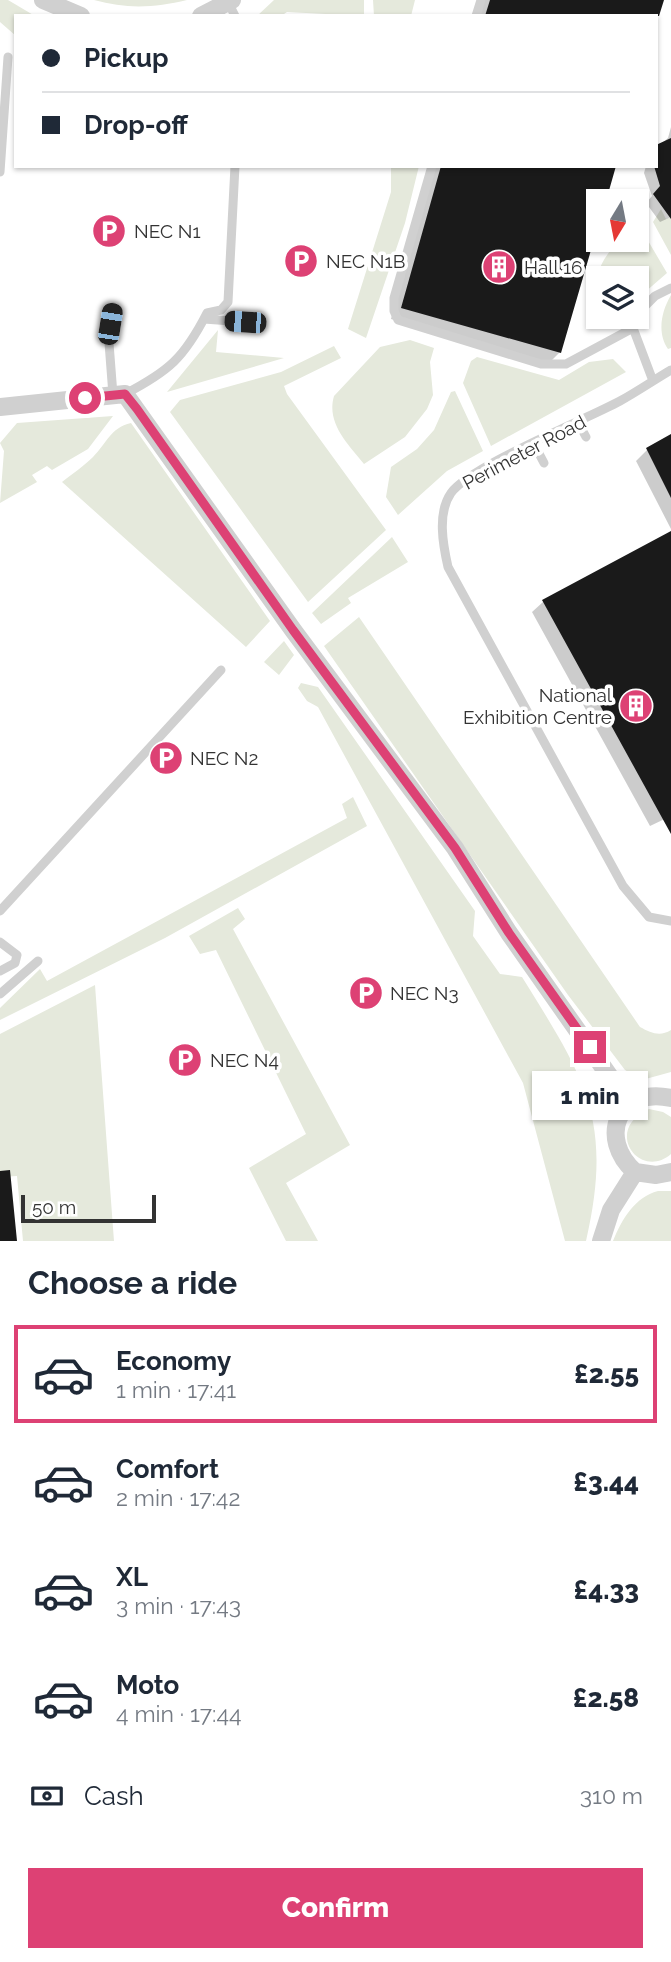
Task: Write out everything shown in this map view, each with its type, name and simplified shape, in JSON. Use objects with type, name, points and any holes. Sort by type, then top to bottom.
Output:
[{"type":"street","points":[[43,0],[76,14]]},
{"type":"street","points":[[207,14],[232,6]]},
{"type":"street","points":[[1,408],[119,394],[455,848],[509,933],[629,1104]]},
{"type":"street","points":[[666,1094],[642,1097],[629,1104],[616,1124],[615,1137],[619,1152],[635,1172],[656,1175],[671,1171]]},
{"type":"street","points":[[601,1241],[611,1210],[635,1172]]},
{"type":"lane","points":[[0,172],[8,57]]},
{"type":"lane","points":[[113,307],[109,343],[119,394],[169,369],[190,344],[207,313],[221,310],[228,302],[235,168]]},
{"type":"lane","points":[[431,168],[394,298],[394,311],[398,320],[541,364],[566,364],[631,329]]},
{"type":"lane","points":[[649,302],[671,288]]},
{"type":"lane","points":[[204,319],[245,322]]},
{"type":"lane","points":[[633,329],[653,381]]},
{"type":"lane","name":"Perimeter Road","points":[[671,370],[578,422],[485,468],[452,492],[445,505],[443,522],[447,567],[623,886],[649,917],[671,921]]},
{"type":"lane","points":[[578,422],[586,437]]},
{"type":"lane","points":[[534,444],[544,463]]},
{"type":"lane","points":[[0,911],[221,670]]},
{"type":"lane","points":[[0,942],[17,955],[15,963],[0,971]]},
{"type":"lane","points":[[0,994],[38,961]]},
{"type":"shaded area","points":[[0,0],[8,0],[32,14],[14,14],[14,34],[0,22]]},
{"type":"shaded area","points":[[94,0],[187,0],[140,6]]},
{"type":"shaded area","points":[[274,0],[364,0],[364,14],[259,14]]},
{"type":"shaded area","points":[[373,0],[415,0],[412,14],[374,14]]},
{"type":"shaded area","points":[[391,168],[419,168],[405,223],[366,338],[348,329],[391,192]]},
{"type":"shaded area","points":[[661,209],[666,219],[671,217],[671,255],[653,222]]},
{"type":"shaded area","points":[[649,242],[667,273],[649,289],[649,266],[601,266],[609,252],[649,252]]},
{"type":"shaded area","points":[[671,295],[671,348],[668,349],[661,329]]},
{"type":"shaded area","points":[[218,330],[216,352],[284,358],[167,392]]},
{"type":"shaded area","points":[[410,340],[434,348],[430,362],[433,395],[427,409],[405,437],[364,464],[345,441],[336,424],[332,406],[334,396],[380,347]]},
{"type":"shaded area","points":[[334,346],[341,358],[284,386],[287,394],[386,530],[308,602],[170,412],[180,400],[281,372]]},
{"type":"shaded area","points":[[477,357],[559,380],[589,362],[613,359],[626,372],[491,446],[463,383],[471,361]]},
{"type":"shaded area","points":[[455,391],[483,451],[447,471],[398,515],[386,497],[391,467],[417,449],[434,430],[451,392]]},
{"type":"shaded area","points":[[113,416],[88,449],[52,470],[47,466],[32,475],[37,482],[0,503],[4,451],[0,443],[17,423]]},
{"type":"shaded area","points":[[131,423],[270,621],[246,647],[62,482],[93,457],[113,432]]},
{"type":"shaded area","points":[[392,537],[408,562],[348,598],[351,603],[321,624],[312,613]]},
{"type":"shaded area","points":[[359,617],[640,1027],[656,1033],[671,1030],[671,1072],[642,1080],[625,1070],[568,995],[324,646]]},
{"type":"shaded area","points":[[284,641],[294,655],[279,675],[264,662]]},
{"type":"shaded area","points":[[301,683],[318,687],[475,911],[473,936],[500,974],[522,977],[577,1072],[588,1101],[597,1162],[594,1199],[586,1241],[565,1241],[523,1083],[318,707],[307,701],[298,688]]},
{"type":"shaded area","points":[[353,797],[367,826],[165,938],[0,1020],[0,1008],[40,969],[47,981],[347,818],[342,804]]},
{"type":"shaded area","points":[[238,908],[245,919],[233,929],[350,1145],[286,1183],[318,1241],[286,1241],[249,1168],[306,1134],[216,950],[200,954],[189,936]]},
{"type":"shaded area","points":[[95,985],[114,1241],[23,1241],[17,1176],[0,1177],[0,1034]]},
{"type":"shaded area","points":[[649,1109],[671,1117],[671,1154],[659,1161],[638,1157],[627,1140],[628,1129],[635,1118]]},
{"type":"shaded area","points":[[658,1191],[671,1191],[671,1241],[613,1241],[630,1210],[643,1198]]},
{"type":"building","points":[[490,0],[664,0],[659,16],[486,14]]},
{"type":"building","points":[[671,138],[671,219],[653,194],[660,186],[655,168],[658,168],[658,144]]},
{"type":"building","name":"Hall 16","points":[[440,168],[615,168],[609,189],[586,189],[586,252],[590,252],[561,353],[401,308]]},
{"type":"building","points":[[671,434],[671,498],[646,448]]},
{"type":"building","name":"National Exhibition Centre","points":[[671,531],[671,834],[542,600]]},
{"type":"building","points":[[10,1170],[17,1241],[0,1241],[0,1171]]},
{"type":"place","name":"NEC N1","points":[[109,231]]},
{"type":"place","name":"NEC N1B","points":[[301,261]]},
{"type":"place","name":"Hall 16","points":[[499,267]]},
{"type":"place","name":"National Exhibition Centre","points":[[636,706]]},
{"type":"place","name":"NEC N2","points":[[166,758]]},
{"type":"place","name":"NEC N3","points":[[366,993]]},
{"type":"place","name":"NEC N4","points":[[185,1060]]},
{"type":"route","points":[[85,398],[125,394],[137,409],[293,630],[455,848],[509,933],[590,1047]]}]
